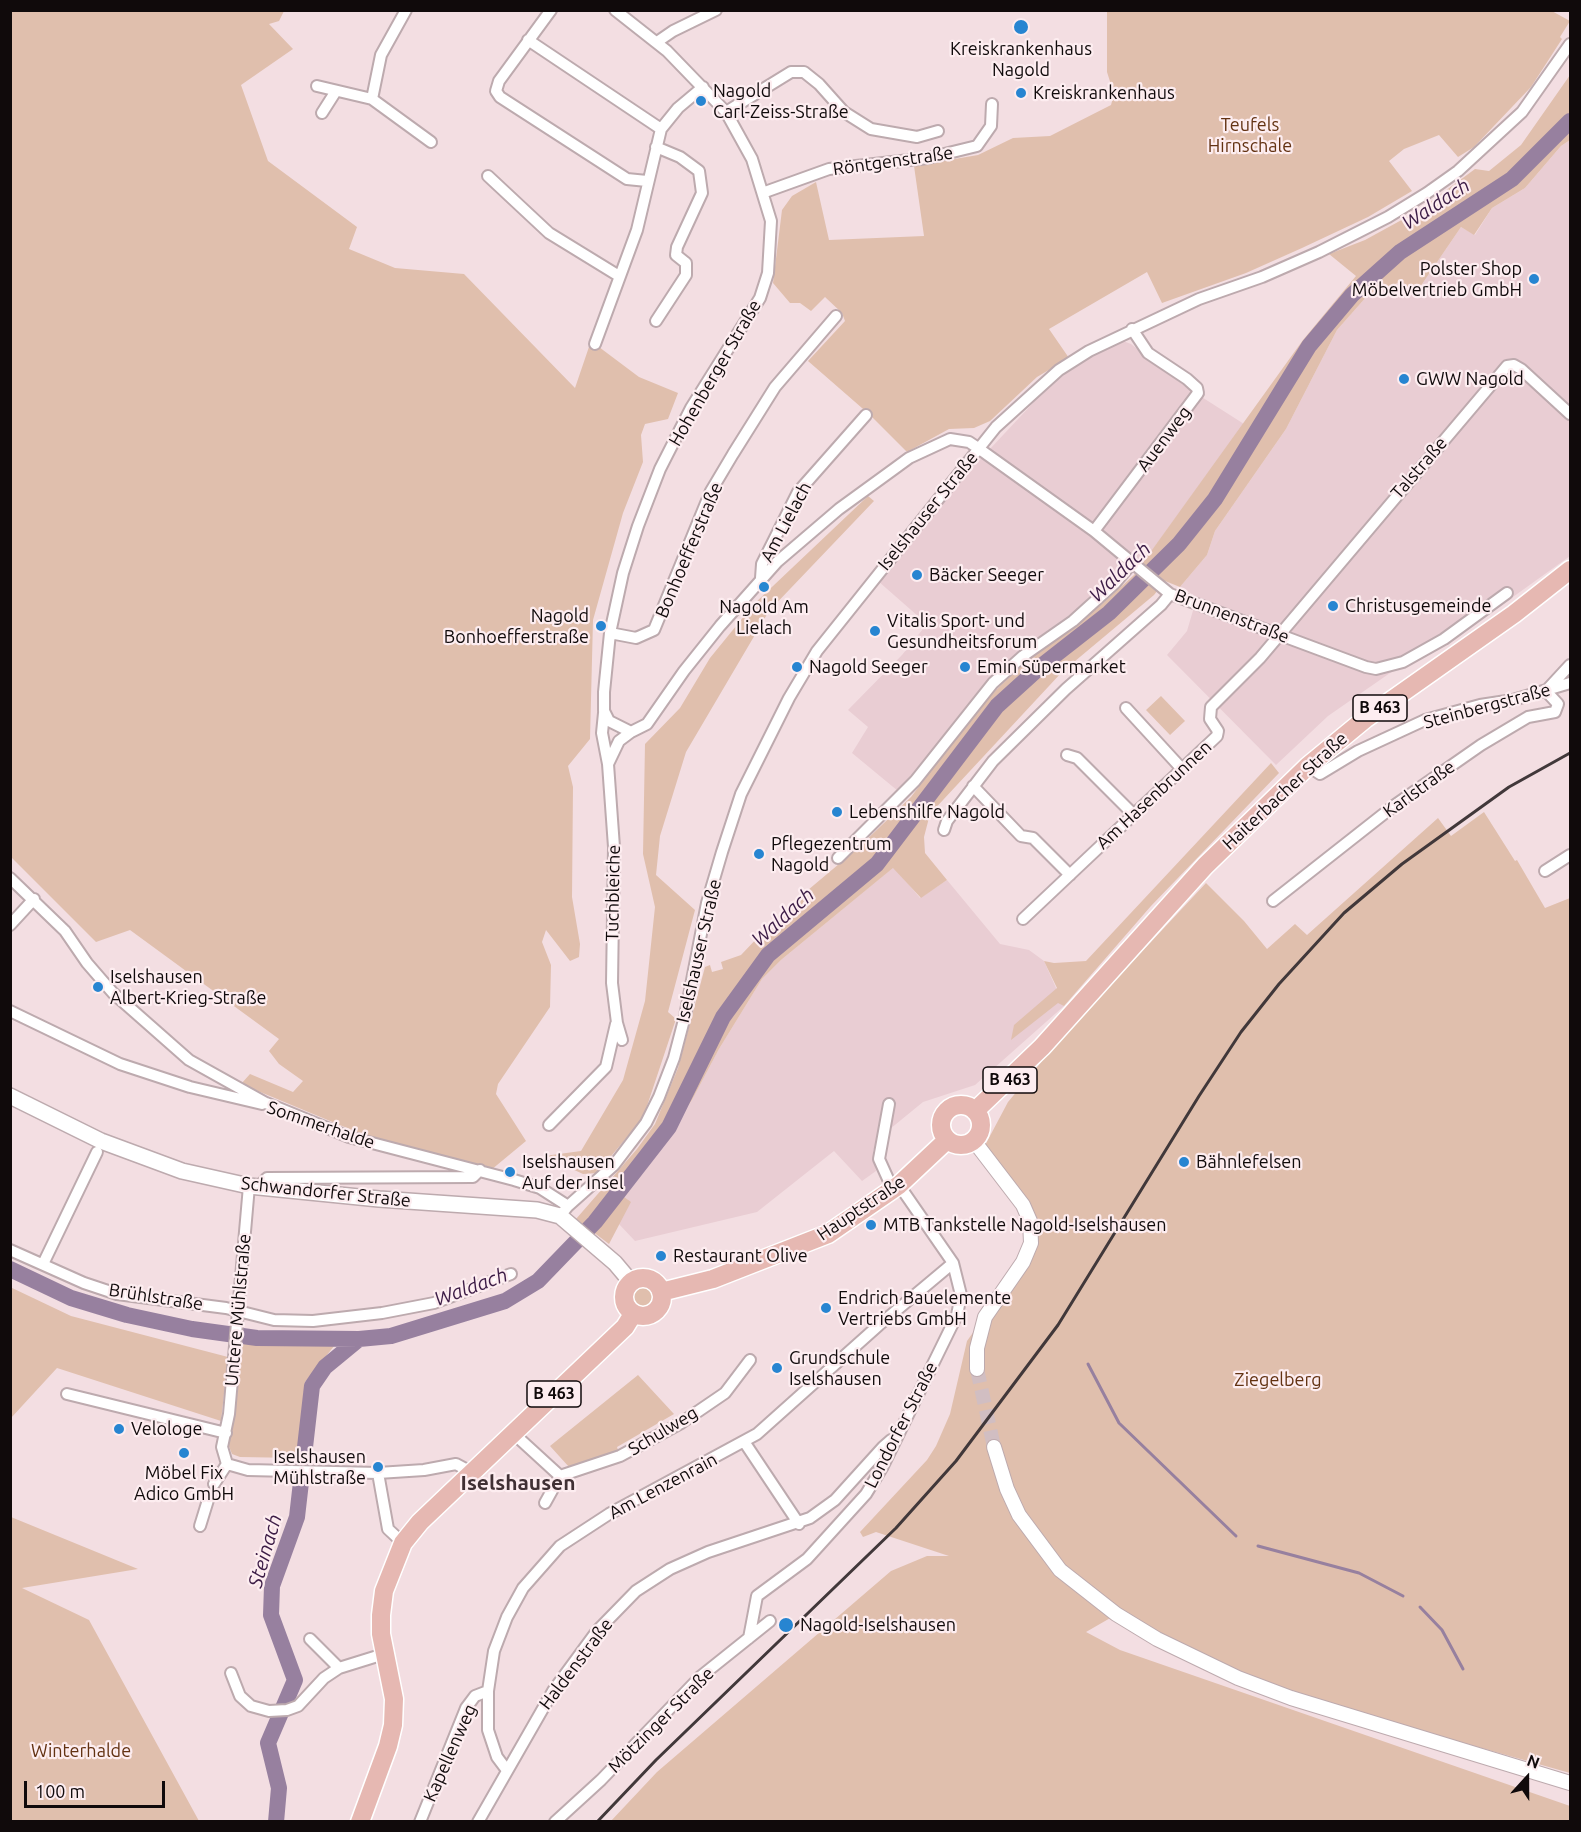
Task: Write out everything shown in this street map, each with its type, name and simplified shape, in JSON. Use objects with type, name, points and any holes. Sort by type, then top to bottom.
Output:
[{"type":"main road","name":"Haiterbacher Straße","points":[[975,1111],[1042,1047],[1205,866],[1308,766],[1365,719],[1514,614],[1570,570]]},
{"type":"main road","name":"Schwandorfer Straße","points":[[10,1096],[86,1134],[160,1165],[254,1186],[378,1199],[564,1211],[631,1282]]},
{"type":"main road","points":[[964,1105],[975,1111],[981,1130],[974,1141],[963,1145],[947,1140],[940,1129],[942,1116],[946,1111],[964,1105]]},
{"type":"main road","name":"Hauptstraße","points":[[662,1292],[713,1279],[828,1234],[896,1188],[947,1140]]},
{"type":"main road","points":[[649,1279],[662,1292],[661,1304],[653,1314],[640,1316],[628,1310],[623,1298],[631,1282],[649,1279]]},
{"type":"main road","name":"B 463","points":[[360,1821],[388,1746],[393,1725],[394,1699],[384,1654],[381,1624],[384,1591],[403,1543],[420,1522],[471,1472],[625,1328],[633,1314]]},
{"type":"street","points":[[372,99],[381,55],[406,10]]},
{"type":"street","points":[[551,10],[499,81],[496,91],[500,97],[627,179],[646,181]]},
{"type":"street","name":"Hohenberger Straße","points":[[604,711],[610,633],[623,573],[660,469],[691,408],[760,298],[768,273],[771,250],[771,221],[765,192],[752,159],[726,112],[657,42],[615,10]]},
{"type":"street","points":[[657,42],[673,31],[716,10]]},
{"type":"street","points":[[528,40],[661,129]]},
{"type":"street","name":"Iselshauser Straße","points":[[564,1211],[614,1165],[646,1123],[659,1097],[674,1058],[685,1017],[707,903],[722,852],[741,794],[789,698],[817,651],[996,427],[1059,370],[1089,351],[1199,299],[1262,277],[1314,254],[1388,217],[1427,193],[1458,171],[1522,112],[1570,44]]},
{"type":"street","points":[[726,112],[791,72],[804,72],[819,84],[844,112],[871,129],[917,137],[938,131]]},
{"type":"street","points":[[317,86],[372,99],[431,142]]},
{"type":"street","points":[[595,344],[637,230],[646,181],[661,129],[678,108],[703,87]]},
{"type":"street","points":[[322,112],[336,91]]},
{"type":"street","name":"Röntgenstraße","points":[[765,192],[829,169],[928,158],[977,146],[991,126],[992,104]]},
{"type":"street","points":[[656,147],[680,157],[699,171],[702,194],[677,248],[676,255],[687,263],[686,275],[656,321]]},
{"type":"street","points":[[488,176],[549,233],[620,276]]},
{"type":"street","name":"Bonhoefferstraße","points":[[610,633],[636,638],[654,630],[684,552],[711,491],[727,463],[775,387],[836,316]]},
{"type":"street","name":"Auenweg","points":[[1094,531],[1198,393],[1197,388],[1187,379],[1148,353],[1132,329]]},
{"type":"street","name":"Talstraße","points":[[1279,634],[1507,366],[1514,365],[1521,369],[1570,414]]},
{"type":"street","name":"Am Lielach","points":[[760,578],[762,564],[798,492],[866,415]]},
{"type":"street","points":[[608,764],[619,741],[647,724],[684,671],[760,578],[839,509],[909,458],[950,439],[969,442],[978,448]]},
{"type":"street","name":"Brunnenstraße","points":[[978,448],[1094,531],[1166,591],[1366,667],[1383,668],[1403,662],[1444,639],[1507,593]]},
{"type":"street","points":[[838,858],[915,781],[993,683],[1023,656],[1073,621],[1136,567]]},
{"type":"street","points":[[944,830],[947,821],[993,761],[1066,689],[1161,605],[1166,591]]},
{"type":"street","name":"Am Hasenbrunnen","points":[[1023,919],[1217,736],[1218,731],[1210,719],[1210,707],[1279,634]]},
{"type":"street","points":[[1546,691],[1570,665]]},
{"type":"street","name":"Steinbergstraße","points":[[1308,766],[1320,774],[1358,751],[1425,720],[1546,691],[1570,683]]},
{"type":"street","name":"Karlstraße","points":[[1273,901],[1395,805],[1481,745],[1528,717],[1555,712],[1558,704],[1546,691]]},
{"type":"street","points":[[1126,708],[1182,769]]},
{"type":"street","points":[[604,711],[609,721],[631,732]]},
{"type":"street","name":"Tuchbleiche","points":[[604,711],[602,733],[608,764],[614,847],[611,920],[612,983],[617,1023],[622,1040]]},
{"type":"street","points":[[1067,755],[1077,758],[1134,815]]},
{"type":"street","points":[[973,786],[1020,836],[1033,838],[1070,875]]},
{"type":"street","points":[[1545,871],[1570,855]]},
{"type":"street","points":[[10,878],[65,931],[87,963],[113,993],[189,1060],[266,1103]]},
{"type":"street","points":[[10,925],[34,899]]},
{"type":"street","name":"Sommerhalde","points":[[10,1011],[120,1064],[190,1087],[257,1104],[266,1103],[349,1137],[480,1170],[540,1188],[564,1211]]},
{"type":"street","name":"Tuchbleiche","points":[[549,1125],[606,1066],[617,1023]]},
{"type":"street","name":"Londorfer Straße","points":[[748,1638],[757,1596],[807,1559],[866,1494],[896,1441],[957,1315],[961,1295],[953,1263],[896,1188],[879,1159],[889,1104]]},
{"type":"street","points":[[974,1141],[1023,1205],[1030,1221],[1031,1243],[1023,1262],[985,1317],[977,1348],[977,1369]]},
{"type":"street","points":[[43,1264],[97,1152]]},
{"type":"street","points":[[254,1186],[267,1178],[473,1177],[480,1170]]},
{"type":"street","name":"Untere Mühlstraße","points":[[227,1464],[222,1448],[226,1433],[254,1186]]},
{"type":"street","name":"Brühlstraße","points":[[10,1250],[117,1294],[238,1317],[274,1320],[313,1321],[382,1313],[434,1303],[511,1274]]},
{"type":"street","name":"Am Lenzenrain","points":[[506,1769],[491,1743],[488,1730],[488,1691],[494,1651],[507,1617],[523,1588],[560,1546],[609,1514],[745,1443],[953,1263]]},
{"type":"street","name":"Schulweg","points":[[561,1476],[620,1456],[680,1424],[724,1393],[750,1360]]},
{"type":"street","points":[[67,1394],[226,1433]]},
{"type":"street","points":[[513,1433],[561,1476],[545,1503]]},
{"type":"street","name":"Haldenstraße","points":[[478,1821],[553,1691],[597,1631],[636,1591],[670,1569],[708,1552],[799,1524],[835,1500],[891,1440],[896,1441]]},
{"type":"street","points":[[745,1443],[799,1524]]},
{"type":"street","points":[[994,1447],[1007,1489],[1019,1515],[1044,1550],[1084,1591],[1147,1633],[1238,1678],[1291,1698],[1570,1783]]},
{"type":"street","points":[[214,1484],[227,1464],[248,1470],[378,1473],[424,1470],[456,1464],[471,1472]]},
{"type":"street","points":[[378,1473],[388,1529],[403,1543]]},
{"type":"street","points":[[200,1526],[208,1500]]},
{"type":"street","name":"Mötzinger Straße","points":[[555,1821],[601,1780],[700,1677],[770,1621]]},
{"type":"street","points":[[310,1639],[339,1668]]},
{"type":"street","points":[[231,1673],[240,1696],[251,1706],[269,1711],[287,1710],[298,1706],[324,1678],[339,1668],[384,1654]]},
{"type":"street","name":"Kapellenweg","points":[[420,1821],[466,1708],[475,1696],[488,1691]]},
{"type":"shaded area","points":[[1570,140],[1570,556],[1453,640],[1390,673],[1328,716],[1276,765],[1167,655],[1187,631],[1197,597],[1180,587],[1207,555],[1215,531],[1286,429],[1337,330],[1368,295],[1400,282],[1416,293],[1461,227],[1475,235],[1492,208],[1525,188],[1561,146]]},
{"type":"shaded area","points":[[1123,341],[1131,344],[1186,387],[1244,424],[1143,563],[1133,554],[1075,611],[1016,653],[991,679],[898,791],[852,753],[868,727],[848,710],[902,655],[927,624],[878,581],[974,466],[1034,402],[1066,373],[1100,350]]},
{"type":"shaded area","points":[[894,867],[920,898],[947,880],[1000,944],[1029,950],[1044,961],[1064,1006],[975,1085],[923,1102],[879,1138],[873,1151],[876,1171],[862,1181],[834,1151],[757,1212],[635,1241],[618,1223],[624,1197],[692,1100],[719,1049],[762,979],[781,960]]},
{"type":"green space","name":"Teufels Hirnschale","points":[[1550,10],[1570,21],[1560,37],[1562,39],[1531,87],[1474,147],[1458,157],[1439,135],[1404,149],[1389,161],[1412,191],[1368,217],[1302,248],[1246,273],[1162,303],[1147,272],[1049,329],[1069,358],[1037,377],[990,421],[974,428],[949,429],[907,452],[870,415],[808,361],[845,321],[842,313],[825,297],[811,311],[800,303],[790,303],[773,283],[782,210],[792,196],[816,182],[829,240],[924,236],[914,166],[978,155],[1013,138],[1050,136],[1111,105],[1114,94],[1107,72],[1107,11]]},
{"type":"green space","points":[[10,11],[284,11],[279,21],[269,24],[293,49],[241,85],[268,161],[357,227],[349,249],[395,268],[464,274],[575,388],[591,341],[639,377],[678,393],[668,419],[645,424],[641,435],[643,462],[623,513],[593,620],[590,739],[568,766],[573,787],[572,897],[580,944],[579,957],[570,961],[546,930],[542,942],[551,965],[550,1007],[498,1084],[496,1094],[526,1141],[491,1170],[359,1133],[241,1084],[250,1074],[293,1092],[303,1081],[279,1064],[269,1051],[279,1039],[130,930],[96,942],[11,857]]},
{"type":"green space","points":[[1570,75],[1570,140],[1561,146],[1525,188],[1492,208],[1474,235],[1461,227],[1416,293],[1400,282],[1368,295],[1337,330],[1286,429],[1215,531],[1207,555],[1180,587],[1165,581],[1154,595],[1062,672],[930,814],[924,837],[925,853],[947,880],[921,898],[893,868],[781,960],[762,979],[719,1049],[692,1100],[624,1197],[631,1202],[609,1244],[576,1219],[637,1149],[655,1124],[678,1068],[705,967],[710,965],[712,972],[723,969],[721,962],[741,955],[783,911],[858,848],[911,797],[964,727],[997,689],[1032,656],[1102,604],[1134,575],[1303,340],[1356,276],[1329,254],[1365,240],[1418,211],[1475,169],[1489,171],[1521,145]]},
{"type":"green space","points":[[868,496],[874,501],[769,611],[686,752],[660,836],[656,875],[695,910],[668,1012],[676,1019],[643,1118],[597,1173],[583,1174],[544,1156],[581,1151],[623,1080],[645,1001],[655,907],[643,854],[645,744],[680,708],[710,658],[754,604]]},
{"type":"green space","points":[[1161,696],[1185,721],[1170,735],[1146,710]]},
{"type":"green space","points":[[1271,763],[1279,773],[1151,906],[1064,1006],[1058,1003],[1011,1040],[1014,1025],[1057,988],[1044,961],[1054,963],[1086,961]]},
{"type":"green space","name":"Ziegelberg","points":[[1484,812],[1515,861],[1517,860],[1545,908],[1570,898],[1570,1773],[1361,1714],[1231,1671],[1112,1617],[1086,1632],[1120,1650],[1570,1806],[1570,1821],[610,1822],[657,1772],[891,1571],[927,1556],[949,1556],[876,1532],[863,1537],[860,1532],[927,1460],[936,1446],[950,1414],[967,1341],[1023,1262],[1030,1221],[982,1151],[1008,1102],[1063,1036],[1206,883],[1244,921],[1267,949],[1295,924],[1307,935],[1438,818],[1451,836]]},
{"type":"green space","points":[[642,1285],[650,1288],[653,1296],[650,1304],[642,1307],[634,1304],[631,1296],[634,1288]]},
{"type":"green space","points":[[10,1287],[71,1316],[228,1357],[221,1421],[57,1368],[11,1418]]},
{"type":"green space","points":[[339,1340],[305,1382],[297,1458],[240,1457],[232,1454],[228,1444],[240,1341]]},
{"type":"green space","points":[[638,1375],[674,1414],[617,1447],[620,1456],[569,1467],[550,1446]]},
{"type":"green space","name":"Winterhalde","points":[[11,1517],[138,1569],[22,1588],[89,1620],[199,1821],[11,1821]]},
{"type":"waterway","name":"Waldach","points":[[10,1269],[71,1298],[127,1315],[192,1329],[257,1338],[359,1339],[391,1336],[505,1301],[538,1281],[595,1222],[669,1127],[723,1017],[768,955],[877,864],[997,706],[1040,667],[1109,613],[1179,544],[1215,499],[1309,346],[1352,295],[1400,252],[1512,179],[1570,121]]},
{"type":"waterway","name":"Steinach","points":[[276,1822],[279,1788],[268,1743],[295,1680],[271,1615],[272,1586],[297,1517],[312,1386],[325,1367],[359,1339]]},
{"type":"waterway","points":[[1088,1364],[1119,1423],[1236,1536]]},
{"type":"waterway","points":[[1258,1546],[1359,1573],[1403,1596]]},
{"type":"waterway","points":[[1420,1607],[1442,1630],[1463,1669]]},
{"type":"tunnel","points":[[977,1369],[994,1447]]},
{"type":"tunnel","points":[[208,1500],[214,1484]]},
{"type":"railway","points":[[597,1822],[656,1760],[896,1528],[956,1461],[1058,1325],[1199,1096],[1241,1032],[1279,984],[1344,913],[1402,864],[1509,787],[1570,753]]},
{"type":"place","name":"Kreiskrankenhaus Nagold","points":[[1021,27]]},
{"type":"place","name":"Kreiskrankenhaus","points":[[1021,93]]},
{"type":"place","name":"Nagold Carl-Zeiss-Straße","points":[[701,101]]},
{"type":"place","name":"Polster Shop Möbelvertrieb GmbH","points":[[1534,279]]},
{"type":"place","name":"GWW Nagold","points":[[1404,379]]},
{"type":"place","name":"Bäcker Seeger","points":[[917,575]]},
{"type":"place","name":"Nagold Am Lielach","points":[[764,587]]},
{"type":"place","name":"Christusgemeinde","points":[[1333,606]]},
{"type":"place","name":"Nagold Bonhoefferstraße","points":[[601,626]]},
{"type":"place","name":"Vitalis Sport- und Gesundheitsforum","points":[[875,631]]},
{"type":"place","name":"Nagold Seeger","points":[[797,667]]},
{"type":"place","name":"Emin Süpermarket","points":[[965,667]]},
{"type":"place","name":"Lebenshilfe Nagold","points":[[837,812]]},
{"type":"place","name":"Pflegezentrum Nagold","points":[[759,854]]},
{"type":"place","name":"Iselshausen Albert-Krieg-Straße","points":[[98,987]]},
{"type":"place","name":"Bähnlefelsen","points":[[1184,1162]]},
{"type":"place","name":"Iselshausen Auf der Insel","points":[[510,1172]]},
{"type":"place","name":"MTB Tankstelle Nagold-Iselshausen","points":[[871,1225]]},
{"type":"place","name":"Restaurant Olive","points":[[661,1256]]},
{"type":"place","name":"Endrich Bauelemente Vertriebs GmbH","points":[[826,1308]]},
{"type":"place","name":"Grundschule Iselshausen","points":[[777,1368]]},
{"type":"place","name":"Velologe","points":[[119,1429]]},
{"type":"place","name":"Möbel Fix Adico GmbH","points":[[184,1453]]},
{"type":"place","name":"Iselshausen Mühlstraße","points":[[378,1467]]},
{"type":"place","name":"Nagold-Iselshausen","points":[[786,1625]]},
{"type":"district","name":"Iselshausen","points":[[518,1483]]}]
